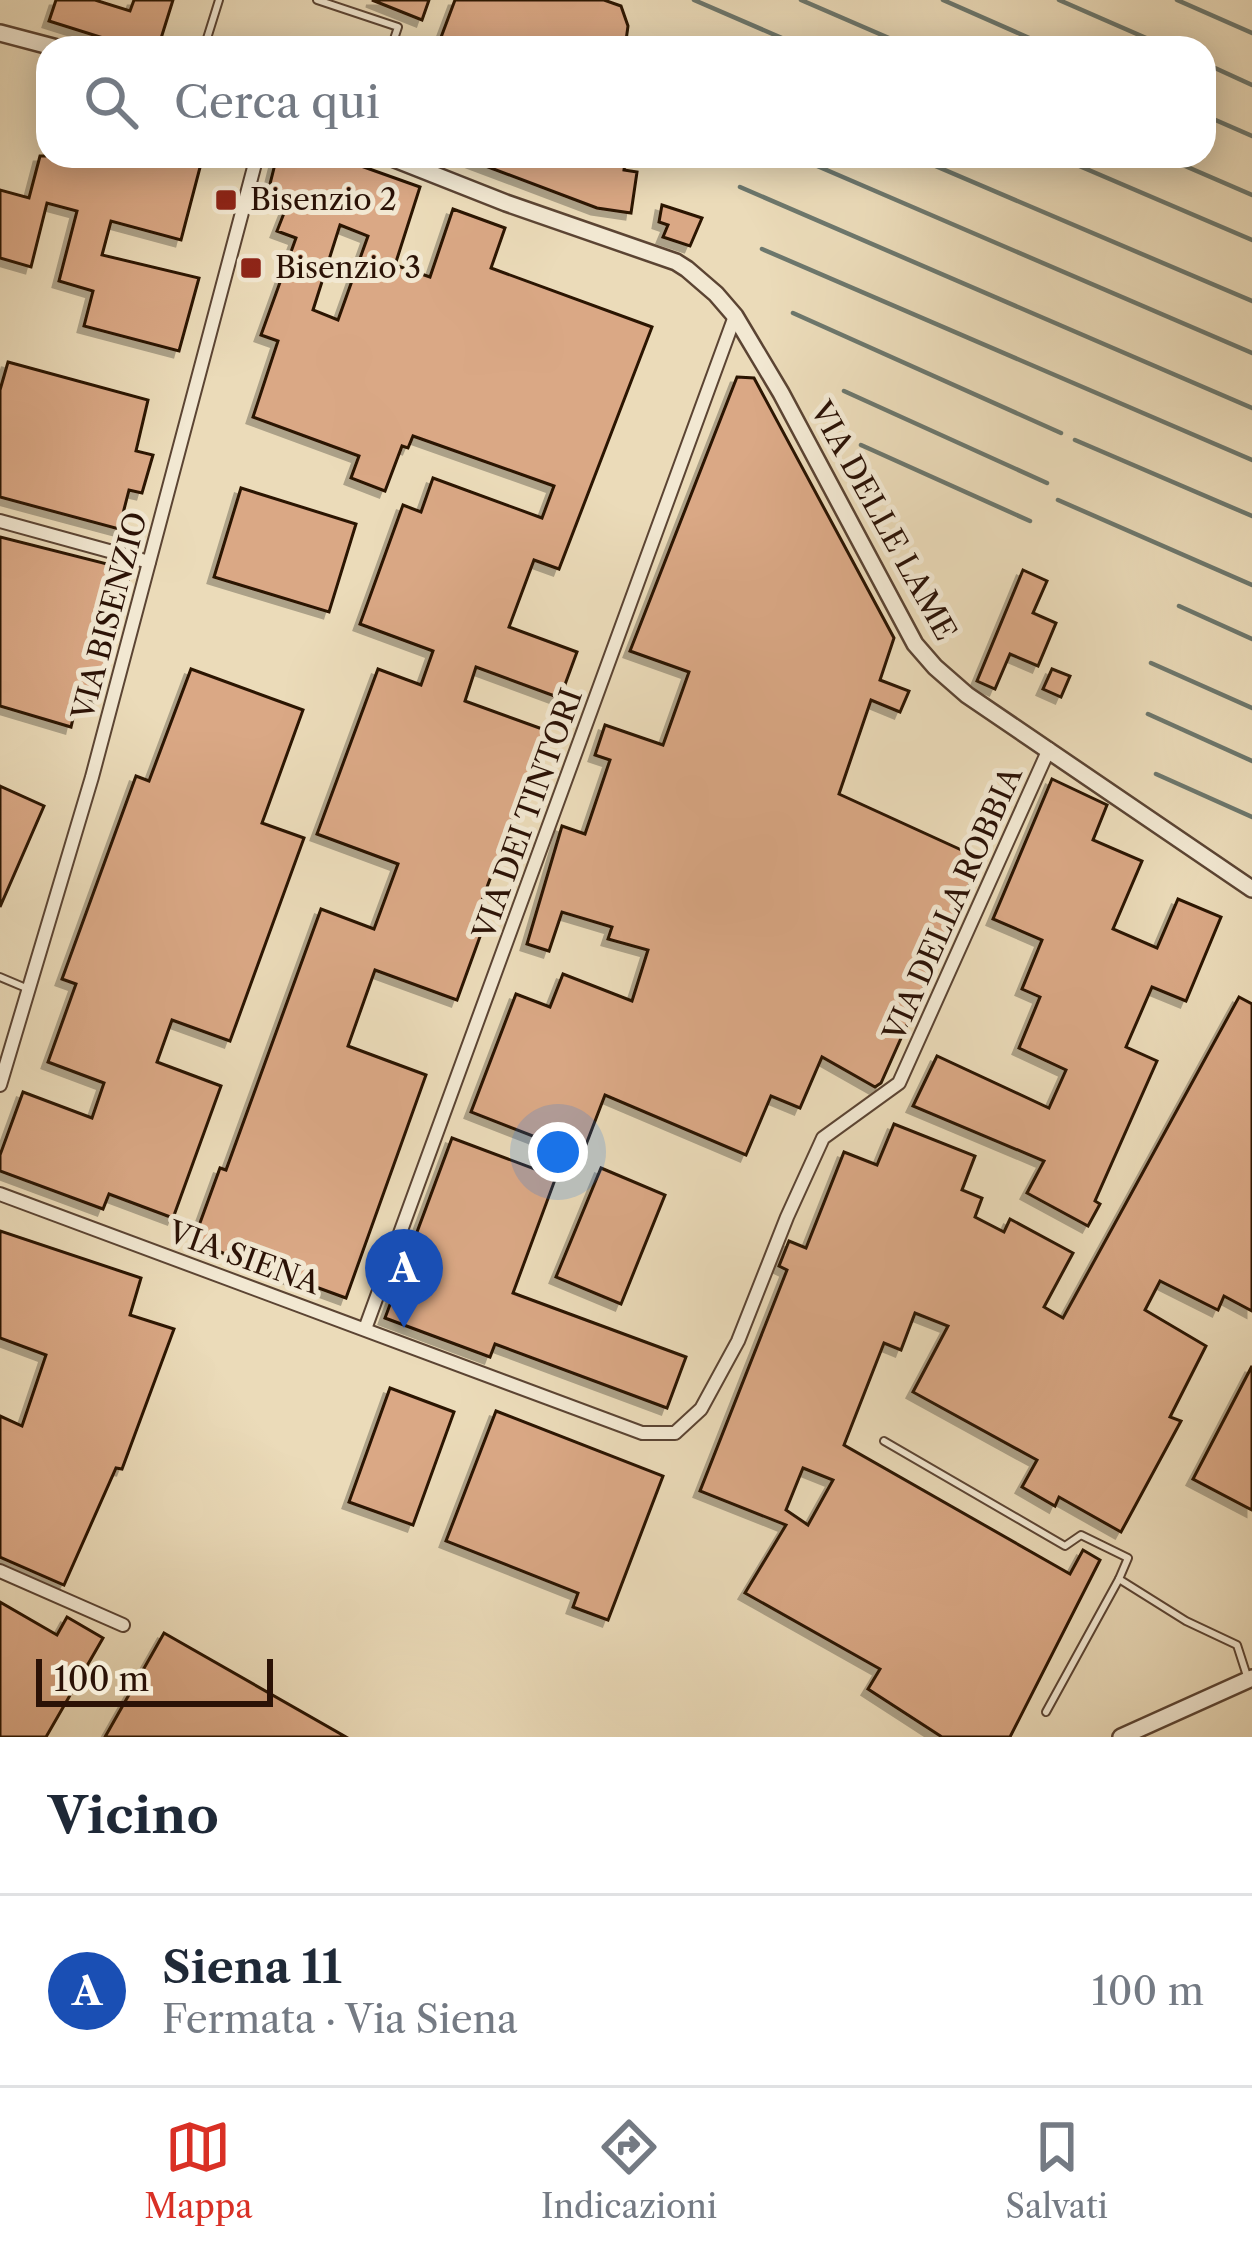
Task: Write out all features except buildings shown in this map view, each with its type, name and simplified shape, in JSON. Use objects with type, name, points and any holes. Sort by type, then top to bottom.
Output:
[{"type":"street","points":[[0,33],[36,42]]},
{"type":"street","name":"VIA BISENZIO","points":[[0,1085],[92,777],[254,168]]},
{"type":"street","name":"VIA DELLE LAME","points":[[417,168],[676,262],[716,293],[781,393],[915,644],[957,688],[1252,889]]},
{"type":"street","name":"VIA DEI TINTORI","points":[[365,1329],[735,316]]},
{"type":"street","points":[[0,521],[149,562]]},
{"type":"street","name":"VIA DELLA ROBBIA","points":[[675,1433],[701,1409],[738,1341],[823,1138],[899,1083],[1048,749]]},
{"type":"street","name":"VIA SIENA","points":[[0,1194],[642,1433],[675,1433]]},
{"type":"street","points":[[0,1571],[123,1625]]},
{"type":"street","points":[[1120,1737],[1250,1678]]},
{"type":"lane","points":[[208,36],[219,0]]},
{"type":"lane","points":[[316,0],[398,27],[395,36]]},
{"type":"lane","points":[[0,977],[29,990]]},
{"type":"lane","points":[[884,1441],[1065,1546],[1081,1535],[1128,1558],[1046,1712]]},
{"type":"lane","points":[[1119,1579],[1186,1621],[1238,1645],[1250,1678]]},
{"type":"waterway","points":[[694,0],[777,36]]},
{"type":"waterway","points":[[801,0],[884,36]]},
{"type":"waterway","points":[[943,0],[1025,36]]},
{"type":"waterway","points":[[1059,0],[1142,36]]},
{"type":"waterway","points":[[1177,0],[1252,33]]},
{"type":"waterway","points":[[1216,68],[1252,85]]},
{"type":"waterway","points":[[1216,120],[1252,136]]},
{"type":"waterway","points":[[822,168],[1252,353]]},
{"type":"waterway","points":[[940,168],[1252,301]]},
{"type":"waterway","points":[[1084,168],[1252,240]]},
{"type":"waterway","points":[[1190,168],[1252,195]]},
{"type":"waterway","points":[[740,187],[1252,408]]},
{"type":"waterway","points":[[762,249],[1252,460]]},
{"type":"waterway","points":[[793,313],[1061,433]]},
{"type":"waterway","points":[[844,391],[1047,483]]},
{"type":"waterway","points":[[1075,440],[1252,516]]},
{"type":"waterway","points":[[861,445],[1030,521]]},
{"type":"waterway","points":[[1058,500],[1252,585]]},
{"type":"waterway","points":[[1179,606],[1252,639]]},
{"type":"waterway","points":[[1151,663],[1252,708]]},
{"type":"waterway","points":[[1148,714],[1252,761]]},
{"type":"waterway","points":[[1156,774],[1252,817]]},
{"type":"place","name":"Bisenzio 2","points":[[226,200]]},
{"type":"place","name":"Bisenzio 3","points":[[251,268]]},
{"type":"place","name":"Siena 11","points":[[404,1328]]}]
